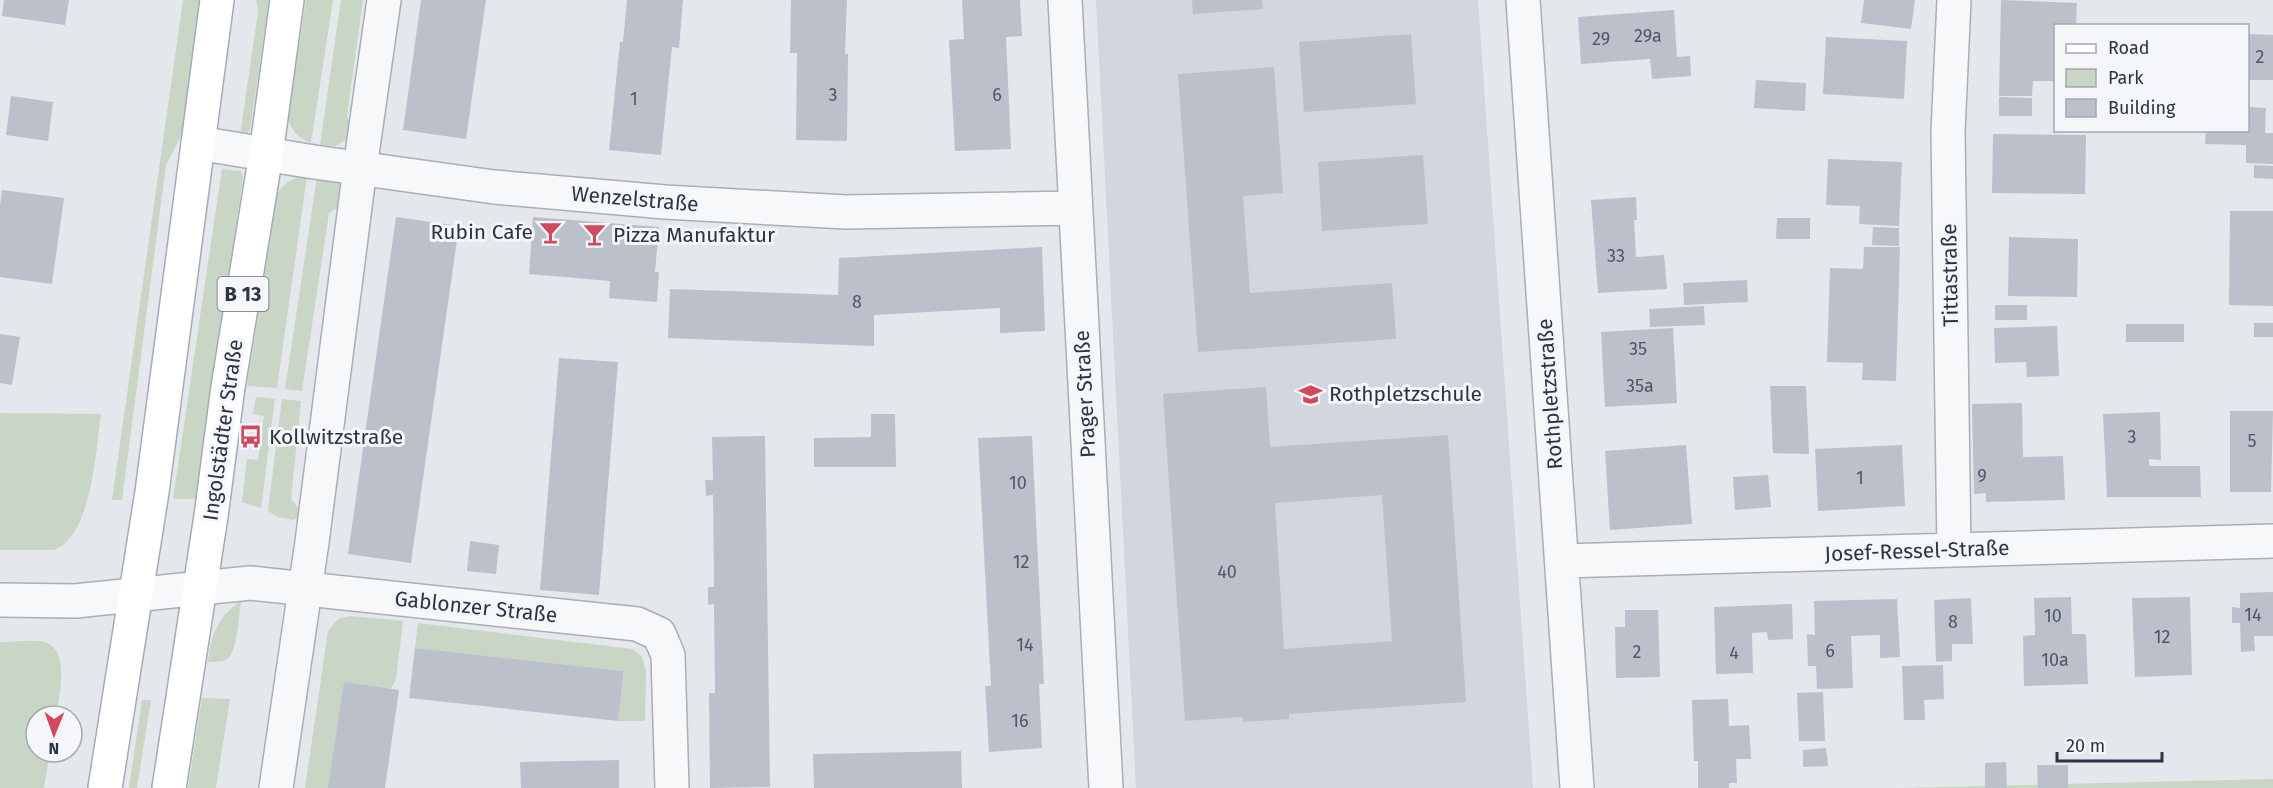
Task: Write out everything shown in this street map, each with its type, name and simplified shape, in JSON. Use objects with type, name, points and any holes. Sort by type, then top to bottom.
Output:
[{"type":"main road","points":[[105,788],[152,492],[217,0]]},
{"type":"main road","name":"Ingolstädter Straße","points":[[168,788],[200,588],[228,387],[266,154],[287,0]]},
{"type":"street","points":[[276,788],[384,0]]},
{"type":"street","name":"Prager Straße","points":[[1065,0],[1106,788]]},
{"type":"street","name":"Rothpletzstraße","points":[[1523,0],[1577,788]]},
{"type":"street","name":"Tittastraße","points":[[1954,0],[1948,132],[1954,550]]},
{"type":"street","name":"Wenzelstraße","points":[[198,143],[494,186],[665,202],[846,212],[1075,208]]},
{"type":"street","name":"Josef-Ressel-Straße","points":[[1562,561],[2273,541]]},
{"type":"street","name":"Gablonzer Straße","points":[[136,595],[246,583],[637,624],[659,634],[668,655],[672,788]]},
{"type":"street","points":[[0,600],[75,601],[136,595]]},
{"type":"shaded area","name":"Rothpletzschule","points":[[1096,0],[1478,0],[1533,788],[1136,788]]},
{"type":"green space","points":[[183,0],[207,0],[187,124],[166,165],[122,500],[112,500]]},
{"type":"green space","points":[[256,0],[269,0],[250,130],[242,133],[258,12]]},
{"type":"green space","points":[[306,0],[333,0],[311,143],[296,133],[288,118]]},
{"type":"green space","points":[[341,0],[363,0],[347,116],[352,125],[349,139],[335,146],[320,145]]},
{"type":"green space","points":[[222,169],[241,171],[243,177],[197,499],[173,499]]},
{"type":"green space","points":[[307,176],[277,388],[247,386],[277,193],[290,181]]},
{"type":"green space","points":[[317,177],[341,184],[341,205],[329,213],[302,391],[285,389]]},
{"type":"green space","points":[[256,397],[275,399],[261,508],[242,502],[247,459],[258,460],[264,416],[253,414]]},
{"type":"green space","points":[[282,399],[301,401],[291,499],[300,510],[294,520],[278,517],[268,511]]},
{"type":"green space","points":[[0,413],[101,414],[94,469],[84,511],[76,529],[66,542],[53,550],[0,550]]},
{"type":"green space","points":[[241,601],[239,623],[230,656],[224,661],[208,662],[211,643],[217,627],[227,613]]},
{"type":"green space","points":[[350,616],[403,621],[396,680],[328,788],[305,788],[328,631],[338,619]]},
{"type":"green space","points":[[418,623],[633,649],[642,657],[646,670],[645,721],[618,721],[624,671],[415,648]]},
{"type":"green space","points":[[0,642],[44,642],[52,646],[58,654],[61,686],[58,704],[24,704],[24,764],[48,764],[44,788],[0,788]]},
{"type":"green space","points":[[202,698],[230,699],[216,788],[188,788]]},
{"type":"green space","points":[[142,700],[151,700],[137,788],[129,788]]},
{"type":"green space","points":[[2273,779],[2273,788],[1902,788]]},
{"type":"building","points":[[4,0],[69,0],[65,25],[2,16]]},
{"type":"building","points":[[421,0],[486,0],[466,139],[403,130]]},
{"type":"building","points":[[627,0],[683,0],[679,48],[672,47],[661,155],[609,150],[620,42],[623,42]]},
{"type":"building","points":[[791,0],[847,0],[845,54],[848,54],[847,141],[796,140],[797,53],[790,53]]},
{"type":"building","points":[[962,0],[1020,0],[1022,36],[1006,37],[1011,149],[955,151],[949,40],[964,39]]},
{"type":"building","points":[[1192,0],[1262,0],[1263,9],[1193,14]]},
{"type":"building","points":[[1864,0],[1915,0],[1911,29],[1861,23]]},
{"type":"building","points":[[2001,0],[2077,3],[2076,24],[2054,24],[2054,81],[2033,81],[2032,96],[1999,96]]},
{"type":"building","points":[[1674,10],[1677,57],[1690,56],[1691,76],[1652,79],[1650,59],[1581,64],[1578,17]]},
{"type":"building","points":[[1411,34],[1416,104],[1304,112],[1299,42]]},
{"type":"building","points":[[2249,34],[2273,35],[2273,80],[2249,80]]},
{"type":"building","points":[[1826,37],[1907,41],[1904,99],[1823,94]]},
{"type":"building","points":[[1274,67],[1283,193],[1243,196],[1250,293],[1392,283],[1396,339],[1198,352],[1178,74]]},
{"type":"building","points":[[1756,80],[1806,83],[1805,111],[1754,108]]},
{"type":"building","points":[[11,96],[53,102],[48,141],[6,135]]},
{"type":"building","points":[[1999,97],[2032,98],[2032,116],[1999,116]]},
{"type":"building","points":[[2249,107],[2266,108],[2265,133],[2273,133],[2273,164],[2246,163],[2246,145],[2205,144],[2206,132],[2249,132]]},
{"type":"building","points":[[1993,134],[2086,135],[2085,194],[1992,193]]},
{"type":"building","points":[[1423,155],[1428,224],[1322,231],[1318,162]]},
{"type":"building","points":[[1828,159],[1902,162],[1899,226],[1859,224],[1860,206],[1826,205]]},
{"type":"building","points":[[2254,165],[2273,166],[2273,179],[2254,178]]},
{"type":"building","points":[[2,190],[64,198],[52,284],[0,277]]},
{"type":"building","points":[[1636,197],[1637,220],[1634,220],[1636,257],[1664,255],[1667,289],[1598,293],[1591,200]]},
{"type":"building","points":[[2230,211],[2273,211],[2273,306],[2229,305]]},
{"type":"building","points":[[396,217],[459,226],[411,563],[348,554]]},
{"type":"building","points":[[533,217],[659,227],[655,272],[659,272],[657,302],[609,298],[610,281],[529,274]]},
{"type":"building","points":[[1777,218],[1810,218],[1810,239],[1776,239]]},
{"type":"building","points":[[1873,227],[1899,228],[1899,246],[1872,245]]},
{"type":"building","points":[[2009,237],[2078,239],[2077,297],[2008,296]]},
{"type":"building","points":[[1042,247],[1045,331],[1000,333],[1000,308],[874,315],[874,346],[668,338],[670,289],[838,295],[839,258]]},
{"type":"building","points":[[1864,247],[1900,247],[1896,381],[1862,380],[1863,363],[1827,362],[1830,268],[1863,269]]},
{"type":"building","points":[[1747,280],[1748,302],[1684,305],[1683,283]]},
{"type":"building","points":[[1995,305],[2027,305],[2027,320],[1995,320]]},
{"type":"building","points":[[1704,306],[1705,325],[1650,327],[1649,309]]},
{"type":"building","points":[[2254,323],[2273,323],[2273,337],[2254,337]]},
{"type":"building","points":[[2126,324],[2184,324],[2184,342],[2126,342]]},
{"type":"building","points":[[2057,326],[2059,376],[2027,377],[2026,362],[1995,363],[1994,328]]},
{"type":"building","points":[[1673,328],[1677,403],[1605,407],[1601,332]]},
{"type":"building","points":[[0,334],[20,337],[12,385],[0,383]]},
{"type":"building","points":[[559,358],[618,362],[599,595],[540,590]]},
{"type":"building","points":[[1770,386],[1806,386],[1809,454],[1773,453]]},
{"type":"building","points":[[1266,387],[1270,447],[1448,435],[1466,702],[1289,714],[1289,719],[1243,722],[1243,717],[1185,721],[1163,394]],"holes":[[[1382,495],[1392,641],[1284,649],[1275,503]]]},
{"type":"building","points":[[2022,403],[2023,457],[2063,456],[2065,500],[1986,502],[1986,493],[1974,494],[1972,404]]},
{"type":"building","points":[[2230,411],[2273,411],[2271,492],[2230,492]]},
{"type":"building","points":[[2160,412],[2161,460],[2149,459],[2149,466],[2200,466],[2201,497],[2107,497],[2103,414]]},
{"type":"building","points":[[871,414],[895,414],[896,467],[814,467],[814,438],[871,437]]},
{"type":"building","points":[[765,436],[770,787],[710,788],[709,693],[715,693],[714,604],[708,605],[708,587],[714,587],[713,495],[706,496],[705,480],[713,480],[712,437]]},
{"type":"building","points":[[1032,436],[1044,684],[1039,684],[1042,748],[989,752],[985,686],[991,686],[978,438]]},
{"type":"building","points":[[1686,445],[1692,524],[1610,530],[1605,451]]},
{"type":"building","points":[[1902,445],[1905,506],[1818,511],[1815,449]]},
{"type":"building","points":[[1768,475],[1771,507],[1735,510],[1733,477]]},
{"type":"building","points":[[470,541],[499,545],[496,574],[467,571]]},
{"type":"building","points":[[2273,592],[2273,636],[2254,636],[2255,651],[2241,652],[2240,623],[2232,623],[2232,607],[2240,608],[2240,593]]},
{"type":"building","points":[[2071,597],[2072,634],[2086,634],[2088,684],[2024,686],[2023,636],[2035,635],[2034,598]]},
{"type":"building","points":[[2190,597],[2192,675],[2135,677],[2132,598]]},
{"type":"building","points":[[1971,598],[1973,644],[1952,644],[1952,661],[1936,662],[1934,600]]},
{"type":"building","points":[[1897,599],[1900,657],[1880,658],[1880,635],[1851,636],[1853,688],[1817,689],[1816,666],[1808,666],[1807,634],[1815,635],[1814,601]]},
{"type":"building","points":[[1792,604],[1793,639],[1768,640],[1767,632],[1752,633],[1753,673],[1716,674],[1714,607]]},
{"type":"building","points":[[1625,610],[1658,610],[1660,677],[1616,678],[1615,627],[1625,627]]},
{"type":"building","points":[[415,648],[624,671],[618,721],[409,698]]},
{"type":"building","points":[[1943,665],[1944,699],[1924,700],[1925,720],[1904,720],[1902,666]]},
{"type":"building","points":[[344,682],[399,690],[385,788],[328,788]]},
{"type":"building","points":[[1823,692],[1825,741],[1799,741],[1797,693]]},
{"type":"building","points":[[1728,699],[1729,726],[1749,725],[1751,759],[1736,759],[1737,783],[1729,783],[1729,788],[1698,788],[1698,761],[1694,761],[1692,700]]},
{"type":"building","points":[[1826,748],[1828,766],[1803,767],[1803,750]]},
{"type":"building","points":[[961,751],[962,788],[814,788],[813,754]]},
{"type":"building","points":[[619,760],[619,788],[521,788],[520,762]]},
{"type":"building","points":[[2006,762],[2007,788],[1985,788],[1985,763]]},
{"type":"building","points":[[2037,765],[2068,765],[2068,788],[2038,788]]},
{"type":"place","name":"Rubin Cafe","points":[[551,232]]},
{"type":"place","name":"Pizza Manufaktur","points":[[595,235]]},
{"type":"place","name":"Rothpletzschule","points":[[1311,394]]},
{"type":"place","name":"Kollwitzstraße","points":[[251,437]]}]
